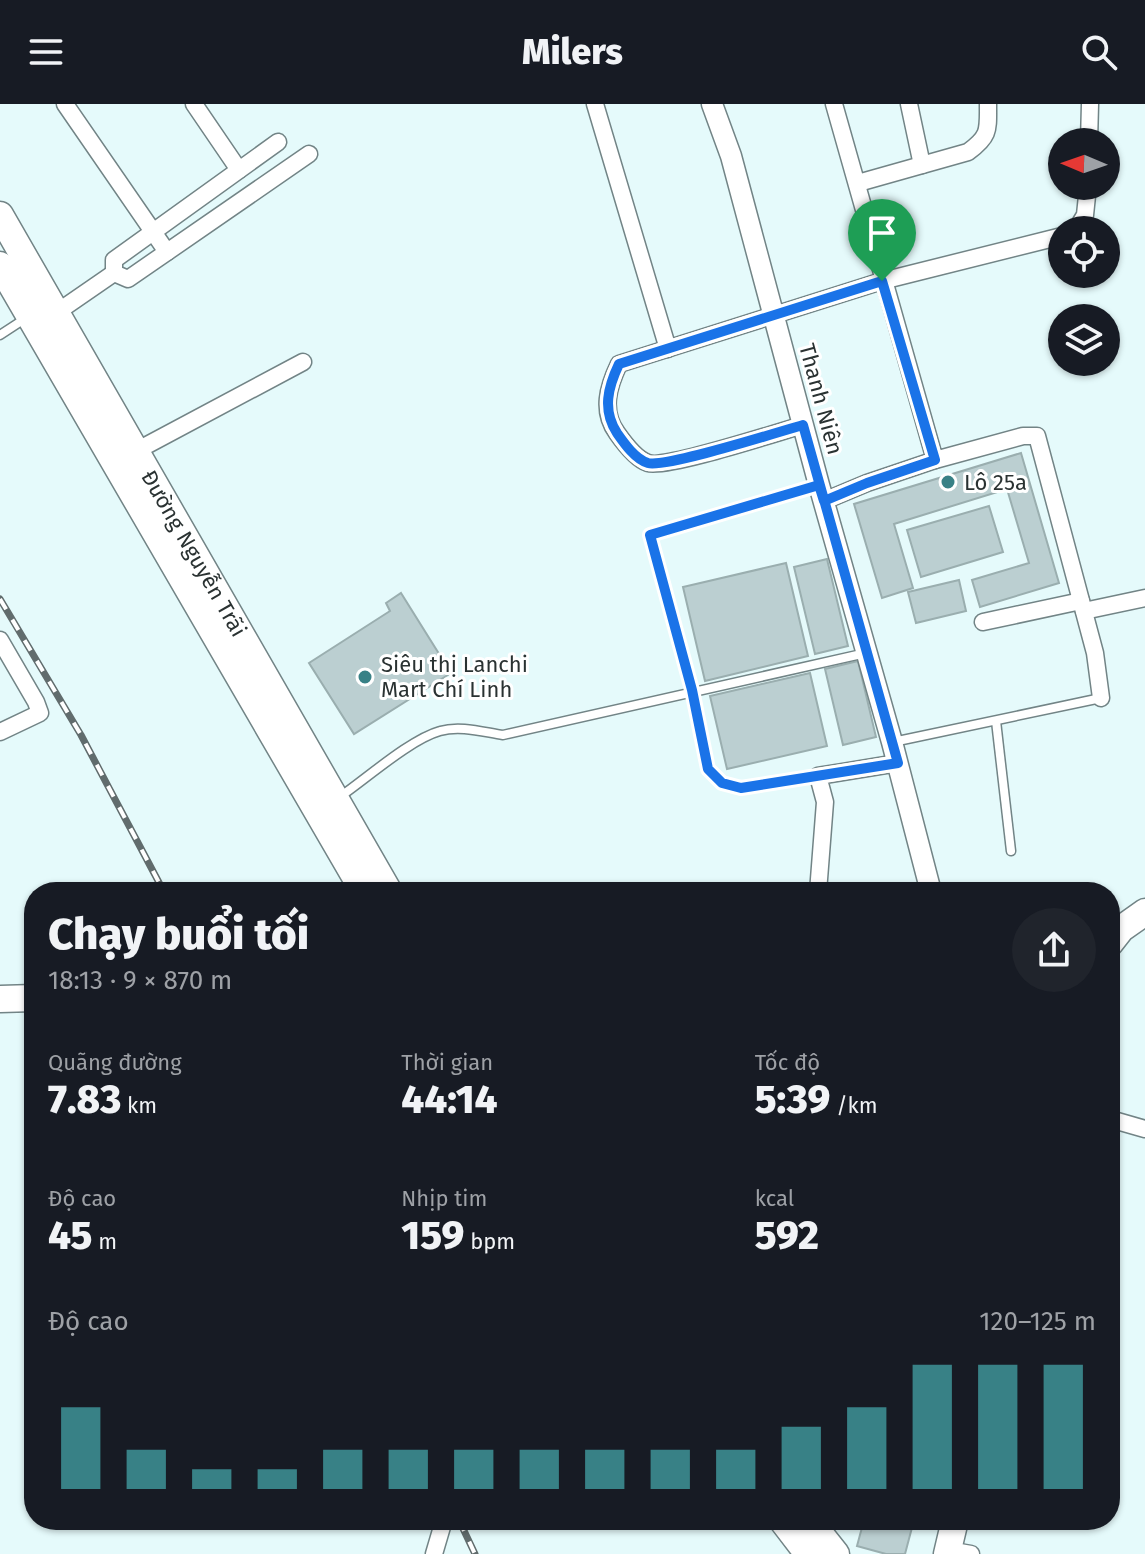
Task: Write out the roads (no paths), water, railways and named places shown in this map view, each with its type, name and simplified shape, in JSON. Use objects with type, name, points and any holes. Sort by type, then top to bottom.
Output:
[{"type":"highway","name":"Đường Nguyễn Trãi","points":[[0,215],[136,451],[327,804],[360,882]]},
{"type":"highway","name":"Đường Nguyễn Trãi","points":[[0,265],[327,804],[382,882]]},
{"type":"highway","points":[[1120,930],[1145,912]]},
{"type":"highway","points":[[0,999],[24,998]]},
{"type":"highway","points":[[790,1530],[808,1554]]},
{"type":"highway","points":[[817,1530],[836,1554]]},
{"type":"highway","points":[[955,1530],[955,1553]]},
{"type":"street","points":[[65,104],[167,252]]},
{"type":"street","points":[[194,104],[239,170]]},
{"type":"street","name":"Thanh Niên","points":[[712,104],[731,156],[928,882]]},
{"type":"street","points":[[834,104],[935,460]]},
{"type":"street","points":[[909,104],[922,165]]},
{"type":"street","points":[[858,183],[968,152],[988,133],[988,104]]},
{"type":"street","points":[[1089,128],[1090,104]]},
{"type":"street","points":[[598,107],[668,349]]},
{"type":"street","points":[[114,273],[114,260],[278,142]]},
{"type":"street","points":[[114,273],[128,279],[309,154]]},
{"type":"street","points":[[803,425],[671,462],[648,463],[625,446],[610,423],[608,388],[619,364],[882,281],[1048,240]]},
{"type":"street","points":[[56,313],[114,273]]},
{"type":"street","points":[[136,451],[303,362]]},
{"type":"street","points":[[821,493],[867,483],[935,460],[1023,436],[1037,436],[1095,653],[1101,698]]},
{"type":"street","points":[[983,622],[1145,598]]},
{"type":"street","points":[[0,640],[40,713],[0,732]]},
{"type":"street","points":[[819,882],[825,802],[818,776],[898,763]]},
{"type":"street","points":[[1120,1122],[1145,1129]]},
{"type":"street","points":[[434,1554],[441,1530]]},
{"type":"lane","points":[[0,335],[30,316]]},
{"type":"lane","points":[[818,776],[741,788],[722,783],[708,769],[692,690],[650,535],[821,493]]},
{"type":"lane","points":[[327,804],[418,742],[440,731],[461,729],[503,735],[867,653]]},
{"type":"lane","points":[[892,742],[1101,698]]},
{"type":"lane","points":[[996,721],[1011,851]]},
{"type":"railway","points":[[0,599],[81,735],[159,882]]},
{"type":"railway","points":[[464,1530],[475,1554]]},
{"type":"place","name":"Lô 25a","points":[[948,482]]},
{"type":"place","name":"Siêu thị Lanchi Mart Chí Linh","points":[[365,677]]}]
